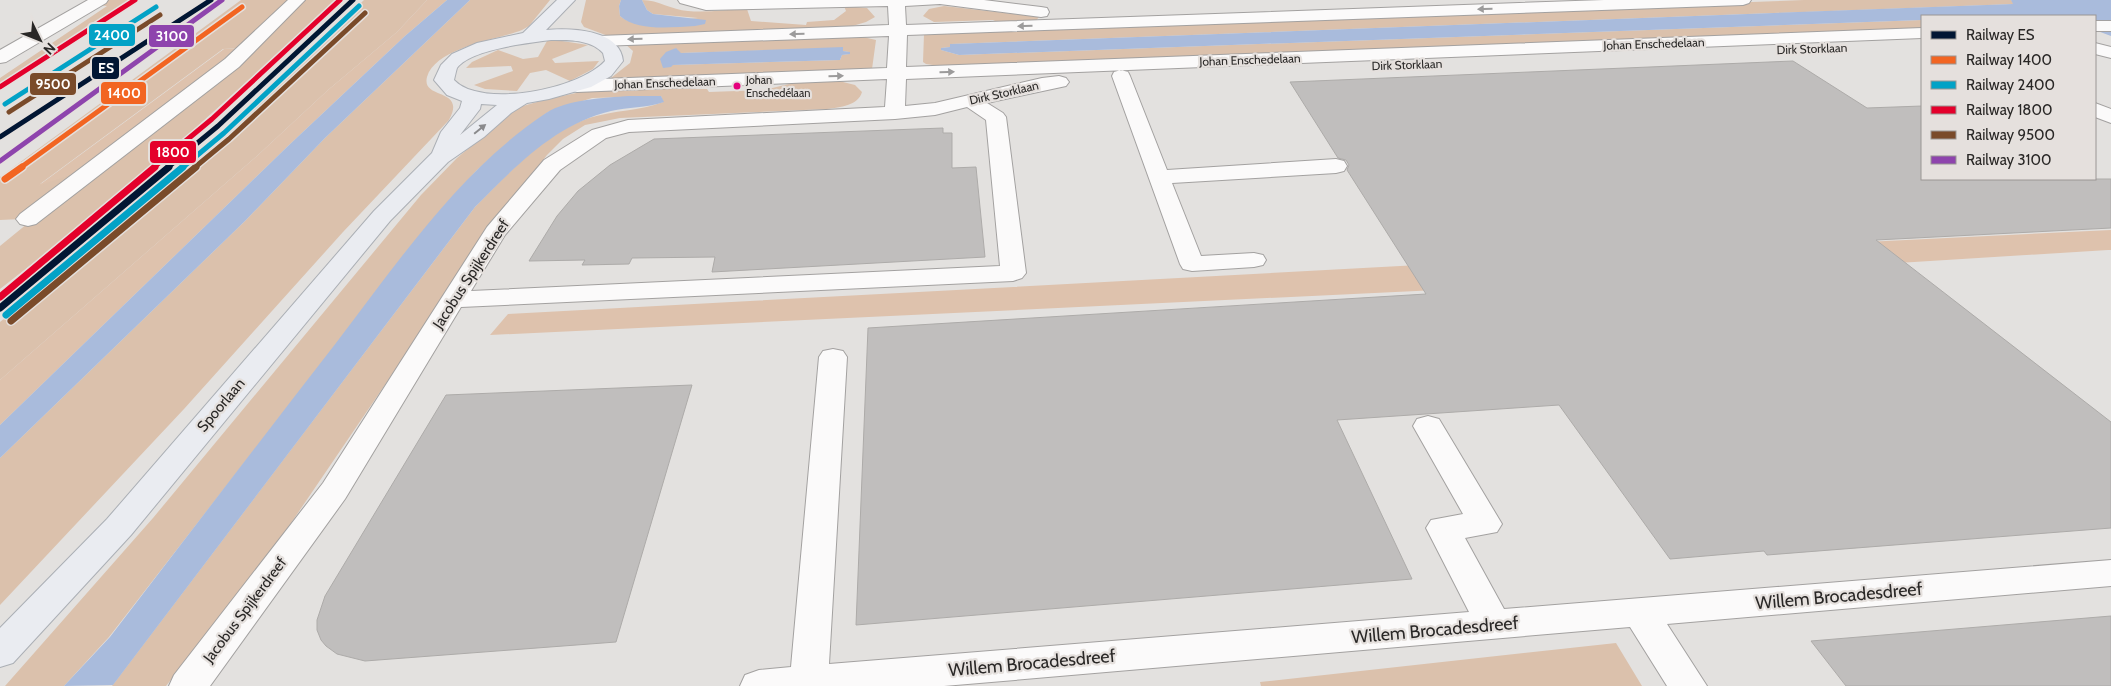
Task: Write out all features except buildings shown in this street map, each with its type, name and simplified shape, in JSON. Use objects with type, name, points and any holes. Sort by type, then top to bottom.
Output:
[{"type":"main road","points":[[529,37],[542,26],[552,12],[567,0]]},
{"type":"main road","points":[[573,0],[575,10],[570,25],[573,35]]},
{"type":"main road","points":[[573,35],[600,41],[612,50],[614,61],[607,70],[596,78],[577,86],[553,93],[521,98],[473,97],[458,94],[444,80],[450,66],[467,54],[499,43],[529,37],[573,35]]},
{"type":"main road","name":"Spoorlaan","points":[[440,157],[451,132],[470,109],[473,97]]},
{"type":"main road","name":"Spoorlaan","points":[[0,652],[119,527],[382,216],[440,157],[477,133],[504,109],[521,98]]},
{"type":"street","points":[[0,58],[100,0]]},
{"type":"street","points":[[28,219],[232,63],[297,0]]},
{"type":"street","points":[[687,1],[706,5],[938,0]]},
{"type":"street","points":[[943,0],[1052,6],[1424,0]]},
{"type":"street","points":[[600,41],[1744,0]]},
{"type":"street","points":[[895,114],[898,74],[896,2]]},
{"type":"street","points":[[2096,26],[2111,26]]},
{"type":"street","name":"Johan Enschedelaan","points":[[577,86],[1921,33]]},
{"type":"street","name":"Dirk Storklaan","points":[[895,114],[935,109],[1042,84],[1121,76],[1921,45]]},
{"type":"street","points":[[2096,48],[2111,53]]},
{"type":"street","points":[[1121,76],[1192,264],[1254,260]]},
{"type":"street","points":[[454,300],[1013,273],[996,117],[970,101]]},
{"type":"street","points":[[2096,110],[2111,117]]},
{"type":"street","name":"Jacobus Spijkerdreef","points":[[188,686],[334,491],[495,232],[552,165],[599,134],[628,126],[895,114]]},
{"type":"street","points":[[1159,177],[1336,166]]},
{"type":"street","points":[[809,682],[833,357]]},
{"type":"street","points":[[1428,426],[1485,524],[1443,528],[1494,625]]},
{"type":"street","name":"Willem Brocadesdreef","points":[[759,686],[2111,573]]},
{"type":"street","points":[[1640,613],[1688,686]]},
{"type":"shaded area","points":[[106,0],[132,0],[0,84],[0,78],[107,6],[98,5]]},
{"type":"shaded area","points":[[241,0],[292,0],[241,48],[223,49],[40,184],[84,170],[22,219],[0,220],[0,177]]},
{"type":"shaded area","points":[[301,0],[338,0],[124,192],[0,289],[0,246]]},
{"type":"shaded area","points":[[364,0],[427,0],[397,32],[328,90],[258,155],[0,380],[0,322],[186,166],[277,84]]},
{"type":"shaded area","points":[[427,0],[447,0],[405,36],[288,146],[0,425],[0,380],[258,155],[328,90],[397,32]]},
{"type":"shaded area","points":[[470,0],[550,0],[529,26],[511,34],[468,46],[442,58],[433,67],[427,77],[427,84],[430,89],[448,98],[452,103],[453,110],[449,120],[343,232],[184,409],[0,605],[0,458],[245,221],[325,138]]},
{"type":"shaded area","points":[[586,0],[621,0],[619,6],[620,16],[636,23],[646,24],[698,18],[653,14],[647,10],[642,0],[688,11],[703,12],[747,9],[751,21],[806,25],[807,22],[834,20],[846,11],[844,6],[867,8],[875,17],[849,27],[611,37],[584,27],[581,22]]},
{"type":"shaded area","points":[[1804,0],[2011,0],[2014,4],[951,44],[950,47],[941,48],[941,50],[959,55],[1921,20],[1921,30],[954,68],[923,62],[924,34],[930,32]]},
{"type":"shaded area","points":[[944,6],[1039,17],[1034,23],[1031,21],[993,20],[934,22],[923,16],[929,9]]},
{"type":"shaded area","points":[[863,37],[876,40],[872,69],[607,81],[630,63],[633,51],[624,43]],"holes":[[[675,48],[680,53],[843,48],[843,51],[849,52],[849,54],[842,55],[840,60],[672,65]]]},
{"type":"shaded area","points":[[547,41],[588,45],[552,59],[555,63],[599,61],[593,69],[570,81],[546,70],[530,73],[517,91],[485,89],[474,85],[513,71],[511,66],[466,68],[472,62],[498,50],[523,59],[538,57]]},
{"type":"shaded area","points":[[241,48],[84,170],[38,186],[224,49]]},
{"type":"shaded area","points":[[839,81],[855,85],[862,92],[860,97],[848,105],[827,109],[620,118],[585,125],[563,139],[547,155],[501,214],[270,554],[166,686],[112,686],[475,207],[541,144],[572,125],[598,115],[663,102],[661,96],[592,98],[548,112],[517,135],[477,170],[438,213],[109,637],[64,686],[5,686],[153,518],[421,195],[457,158],[511,113],[523,106],[544,100],[599,88],[707,89],[709,92],[764,90],[793,83]]},
{"type":"shaded area","points":[[2111,230],[2111,250],[1562,284],[490,335],[508,314]]},
{"type":"shaded area","points":[[1616,643],[1642,686],[1261,686],[1260,682]]},
{"type":"water","points":[[447,0],[470,0],[325,138],[245,221],[0,458],[0,425],[288,146],[405,36]]},
{"type":"water","points":[[621,0],[642,0],[647,10],[653,14],[706,20],[705,24],[656,27],[636,24],[620,16],[619,6]]},
{"type":"water","points":[[2011,0],[2111,0],[2111,36],[2096,30],[2096,15],[1921,15],[1921,20],[959,55],[941,50],[941,48],[950,47],[950,44],[2013,4]]},
{"type":"water","points":[[843,47],[843,51],[850,52],[850,54],[842,55],[840,60],[673,65],[663,68],[660,59],[666,52],[676,48],[681,53]]},
{"type":"water","points":[[629,96],[661,96],[664,102],[611,111],[591,117],[554,137],[505,177],[475,207],[113,685],[64,686],[110,637],[407,250],[458,189],[515,136],[555,108],[575,102]]},
{"type":"rail line","name":"1800","points":[[0,87],[135,0]]},
{"type":"rail line","name":"ES","points":[[0,137],[211,0]]},
{"type":"rail line","name":"3100","points":[[0,161],[222,0]]},
{"type":"rail line","name":"1800","points":[[0,297],[212,119],[340,0]]},
{"type":"rail line","name":"ES","points":[[0,308],[218,126],[353,0]]},
{"type":"rail line","name":"2400","points":[[6,315],[224,133],[359,6]]},
{"type":"rail line","name":"2400","points":[[5,104],[156,7]]},
{"type":"rail line","name":"1400","points":[[5,179],[242,7]]},
{"type":"rail line","name":"9500","points":[[11,321],[229,139],[365,13]]},
{"type":"rail line","name":"9500","points":[[9,112],[160,15]]},
{"type":"place","name":"Johan Enschedélaan","points":[[737,86]]}]
